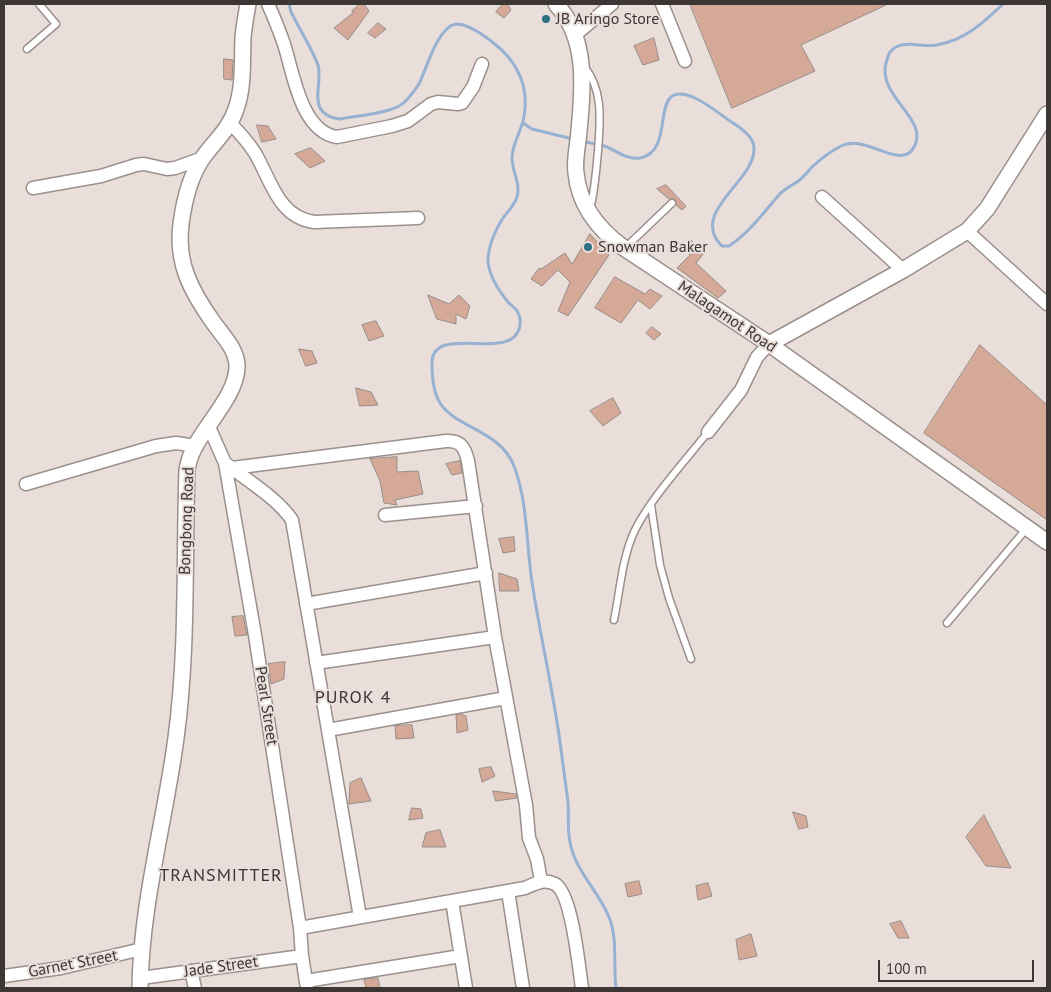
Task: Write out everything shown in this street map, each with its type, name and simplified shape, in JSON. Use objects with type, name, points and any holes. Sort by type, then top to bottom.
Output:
[{"type":"street","name":"Bongbong Road","points":[[140,983],[147,909],[177,736],[185,621],[187,470],[191,455],[227,396],[237,365],[228,342],[212,321],[191,286],[183,268],[180,254],[180,237],[185,202],[190,185],[203,158],[230,123],[236,110],[240,91],[248,4]]},
{"type":"street","points":[[268,4],[284,43],[303,105],[311,120],[321,131],[330,136],[337,137],[408,121],[431,104],[438,102],[458,104],[462,102],[473,87],[482,64]]},
{"type":"street","name":"Malagamot Road","points":[[556,4],[564,13],[575,35],[580,61],[582,78],[576,160],[578,185],[589,212],[604,232],[624,248],[769,344],[1047,542]]},
{"type":"street","points":[[575,35],[612,4]]},
{"type":"street","points":[[662,4],[685,61]]},
{"type":"street","points":[[708,432],[741,390],[756,357],[769,344],[903,270],[967,231],[977,222],[991,204],[1047,114]]},
{"type":"street","points":[[230,123],[255,153],[281,203],[293,215],[314,222],[418,218]]},
{"type":"street","points":[[33,188],[101,176],[136,165],[144,164],[167,169],[175,168],[203,158]]},
{"type":"street","points":[[822,197],[903,270]]},
{"type":"street","points":[[967,231],[1047,304]]},
{"type":"street","name":"Pearl Street","points":[[209,427],[228,465],[300,928],[307,984]]},
{"type":"street","points":[[228,465],[451,441],[462,445],[467,454],[495,637],[526,805],[529,838],[537,859],[540,881]]},
{"type":"street","points":[[26,484],[156,446],[176,443],[196,446]]},
{"type":"street","points":[[228,465],[276,503],[292,520],[360,917]]},
{"type":"street","points":[[385,515],[476,506]]},
{"type":"street","points":[[306,604],[486,573]]},
{"type":"street","points":[[316,663],[495,637]]},
{"type":"street","points":[[328,730],[506,698]]},
{"type":"street","points":[[300,928],[525,888],[540,881],[549,882],[558,886],[566,901],[582,988]]},
{"type":"street","points":[[508,890],[523,988]]},
{"type":"street","points":[[452,901],[466,988]]},
{"type":"street","name":"Garnet Street","points":[[4,976],[85,964],[142,949]]},
{"type":"street","name":"Jade Street","points":[[140,983],[191,971],[302,956]]},
{"type":"street","points":[[307,984],[461,956]]},
{"type":"street","points":[[191,971],[195,988]]},
{"type":"lane","points":[[27,49],[56,24],[39,4]]},
{"type":"lane","points":[[580,61],[595,83],[600,121],[594,188],[589,212]]},
{"type":"lane","points":[[624,248],[672,204]]},
{"type":"lane","points":[[614,620],[630,544],[635,531],[651,505],[708,432]]},
{"type":"lane","points":[[651,505],[660,565],[668,598],[691,659]]},
{"type":"lane","points":[[947,623],[1027,528]]},
{"type":"building","points":[[360,4],[364,4],[369,11],[348,40],[334,28],[354,12],[352,11]]},
{"type":"building","points":[[503,4],[507,4],[511,10],[504,18],[496,12]]},
{"type":"building","points":[[690,4],[888,4],[801,45],[815,71],[732,108]]},
{"type":"building","points":[[378,23],[386,29],[375,38],[368,33]]},
{"type":"building","points":[[654,38],[659,60],[643,65],[634,46]]},
{"type":"building","points":[[224,59],[233,60],[232,80],[224,79]]},
{"type":"building","points":[[257,125],[268,126],[276,139],[262,142]]},
{"type":"building","points":[[311,148],[325,161],[310,168],[295,154]]},
{"type":"building","points":[[666,185],[686,206],[682,210],[676,205],[675,199],[669,199],[657,189]]},
{"type":"building","points":[[590,234],[609,255],[568,316],[558,311],[570,282],[558,270],[542,286],[531,279],[539,268],[541,269],[565,253],[572,264]]},
{"type":"building","points":[[691,240],[704,253],[696,263],[726,291],[718,298],[677,268],[690,255],[684,249]]},
{"type":"building","points":[[615,277],[645,294],[650,289],[662,296],[650,309],[638,300],[621,323],[595,308]]},
{"type":"building","points":[[428,295],[449,304],[459,295],[470,306],[466,319],[456,314],[456,324],[437,319]]},
{"type":"building","points":[[376,321],[384,336],[369,341],[362,325]]},
{"type":"building","points":[[652,327],[661,334],[654,340],[646,333]]},
{"type":"building","points":[[980,345],[1047,405],[1047,520],[924,433]]},
{"type":"building","points":[[299,349],[312,351],[317,363],[306,366]]},
{"type":"building","points":[[356,388],[371,392],[378,405],[360,406]]},
{"type":"building","points":[[613,398],[621,413],[603,426],[590,411]]},
{"type":"building","points":[[397,457],[397,472],[418,471],[423,494],[395,500],[397,505],[384,503],[380,481],[370,459]]},
{"type":"building","points":[[460,461],[462,473],[452,475],[446,464]]},
{"type":"building","points":[[514,537],[515,551],[503,553],[499,539]]},
{"type":"building","points":[[499,573],[517,579],[519,591],[500,591]]},
{"type":"building","points":[[243,616],[247,635],[235,636],[232,617]]},
{"type":"building","points":[[285,662],[284,679],[271,684],[268,664]]},
{"type":"building","points":[[456,715],[466,716],[468,730],[457,733]]},
{"type":"building","points":[[412,725],[414,738],[396,739],[395,726]]},
{"type":"building","points":[[491,767],[495,776],[482,782],[479,769]]},
{"type":"building","points":[[361,778],[371,801],[349,804],[350,783]]},
{"type":"building","points":[[493,791],[516,794],[517,798],[496,801]]},
{"type":"building","points":[[412,808],[421,809],[423,818],[409,820]]},
{"type":"building","points":[[793,812],[806,816],[808,827],[799,829]]},
{"type":"building","points":[[984,815],[1011,868],[986,866],[966,837]]},
{"type":"building","points":[[440,830],[446,847],[422,847],[426,833]]},
{"type":"building","points":[[639,881],[642,894],[628,897],[625,884]]},
{"type":"building","points":[[708,883],[712,896],[698,900],[696,886]]},
{"type":"building","points":[[901,921],[909,938],[898,938],[890,924]]},
{"type":"building","points":[[751,934],[757,956],[739,960],[736,940]]},
{"type":"building","points":[[378,978],[380,988],[366,988],[364,980]]},
{"type":"waterway","points":[[289,4],[291,12],[318,65],[318,103],[324,113],[331,117],[339,119],[372,114],[390,110],[402,104],[419,84],[438,40],[444,32],[456,24],[474,30],[500,48],[520,75],[525,97],[525,109],[523,121],[513,148],[512,158],[518,192],[513,206],[503,218],[495,233],[489,250],[488,261],[495,283],[519,314],[520,327],[515,336],[506,341],[442,346],[435,353],[432,374],[438,399],[447,412],[499,445],[514,466],[519,480],[532,582],[559,735],[568,802],[570,842],[577,862],[599,898],[612,925],[616,988]]},
{"type":"waterway","points":[[582,141],[604,146],[630,158],[640,158],[652,153],[658,143],[666,105],[671,97],[680,94],[700,100],[740,127],[752,140],[754,148],[752,160],[718,209],[713,221],[714,233],[722,246],[729,246],[749,229],[785,189],[799,180],[823,157],[841,146],[851,143],[861,144],[901,156],[908,154],[914,147],[917,137],[910,117],[889,87],[885,75],[886,63],[890,52],[900,45],[906,44],[931,46],[947,43],[973,30],[1003,4]]},
{"type":"waterway","points":[[523,123],[532,129],[573,139]]},
{"type":"place","name":"JB Aringo Store","points":[[546,19]]},
{"type":"place","name":"Snowman Baker","points":[[588,247]]},
{"type":"district","name":"PUROK 4","points":[[353,698]]},
{"type":"district","name":"TRANSMITTER","points":[[221,876]]}]
